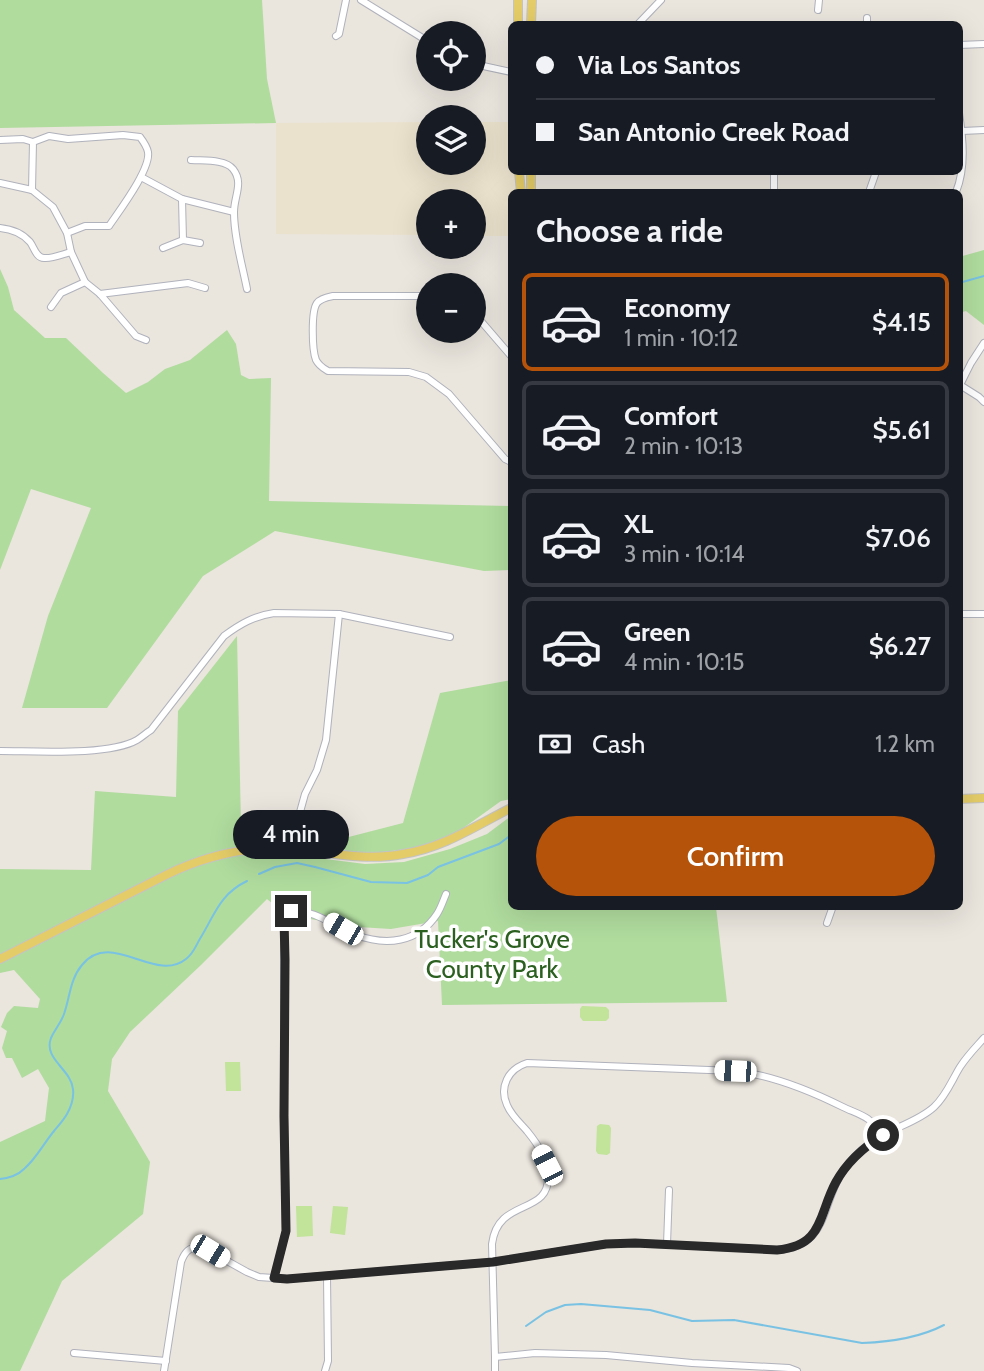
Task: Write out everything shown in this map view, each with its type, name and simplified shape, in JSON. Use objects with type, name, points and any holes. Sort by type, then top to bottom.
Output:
[{"type":"main road","points":[[518,0],[518,21]]},
{"type":"main road","points":[[531,0],[531,21]]},
{"type":"main road","points":[[963,799],[984,798]]},
{"type":"main road","points":[[0,959],[190,863],[237,850],[265,848],[295,849],[350,857],[401,855],[446,842],[508,810]]},
{"type":"street","points":[[337,36],[340,34],[346,0]]},
{"type":"street","points":[[360,0],[416,34]]},
{"type":"street","points":[[641,21],[661,0]]},
{"type":"street","points":[[818,10],[819,0]]},
{"type":"street","points":[[963,45],[984,44]]},
{"type":"street","points":[[486,67],[508,71]]},
{"type":"street","points":[[963,131],[984,130]]},
{"type":"street","points":[[0,140],[23,139],[33,142],[49,136],[68,139],[123,135],[140,137],[148,150],[148,162],[109,226],[85,226],[67,233]]},
{"type":"street","points":[[33,142],[33,190]]},
{"type":"street","points":[[191,160],[221,162],[232,167],[239,181],[234,212],[247,289]]},
{"type":"street","points":[[141,177],[182,199],[234,212]]},
{"type":"street","points":[[0,183],[33,190],[53,208],[67,233],[71,252],[85,282],[100,294],[136,336],[146,340]]},
{"type":"street","points":[[182,199],[183,240]]},
{"type":"street","points":[[0,228],[19,233],[28,240],[39,257],[71,252]]},
{"type":"street","points":[[163,248],[183,240],[200,243]]},
{"type":"street","points":[[51,307],[61,293],[85,282]]},
{"type":"street","points":[[100,294],[188,283],[205,288]]},
{"type":"street","points":[[416,296],[323,298],[317,303],[313,316],[314,352],[317,361],[328,371],[409,373],[426,377],[449,394],[508,460]]},
{"type":"street","points":[[486,326],[508,350]]},
{"type":"street","points":[[963,378],[984,343]]},
{"type":"street","points":[[963,388],[984,402]]},
{"type":"street","points":[[0,751],[102,750],[130,744],[151,730],[225,636],[252,618],[274,612],[339,614],[450,637]]},
{"type":"street","points":[[295,849],[305,794],[317,770],[326,740],[339,614]]},
{"type":"street","points":[[963,614],[984,614]]},
{"type":"street","points":[[274,1278],[286,1231],[284,919],[291,911],[313,913],[357,936],[382,942],[392,941],[415,935],[427,927],[438,913],[446,894]]},
{"type":"street","points":[[827,923],[832,910]]},
{"type":"street","points":[[164,1371],[181,1262],[187,1250],[200,1246],[259,1277],[287,1279],[493,1262],[606,1244],[667,1244],[777,1250],[800,1245],[817,1230],[835,1183],[852,1158],[883,1135],[934,1107],[966,1058],[984,1038]]},
{"type":"street","points":[[495,1371],[492,1244],[496,1226],[511,1212],[536,1202],[543,1195],[549,1175],[547,1165],[536,1145],[507,1107],[504,1097],[508,1077],[519,1066],[527,1063],[753,1073],[832,1101],[869,1119],[883,1135]]},
{"type":"street","points":[[667,1244],[669,1190]]},
{"type":"street","points":[[325,1371],[328,1361],[327,1276]]},
{"type":"street","points":[[74,1353],[166,1361]]},
{"type":"street","points":[[495,1357],[535,1353],[606,1355],[789,1368],[797,1371]]},
{"type":"shaded area","points":[[416,122],[416,175],[486,175],[486,122],[508,122],[508,175],[516,175],[516,189],[508,189],[508,236],[486,236],[486,189],[416,189],[416,235],[276,234],[276,123]]},
{"type":"green space","points":[[0,0],[262,0],[267,79],[276,123],[0,128]]},
{"type":"green space","points":[[984,250],[984,325],[966,311],[963,312],[963,256]]},
{"type":"green space","points":[[0,269],[14,310],[45,338],[66,338],[126,393],[148,382],[165,369],[190,360],[227,330],[236,344],[241,375],[249,379],[271,378],[269,501],[508,506],[508,570],[484,571],[275,531],[203,576],[107,708],[22,708],[48,616],[91,508],[31,489],[0,570]]},
{"type":"green space","name":"Tucker's Grove County Park","points":[[237,636],[241,827],[237,848],[264,846],[278,853],[365,864],[404,862],[450,849],[487,834],[508,818],[508,910],[716,910],[727,1002],[442,1005],[438,921],[391,929],[358,927],[286,915],[267,899],[130,1032],[112,1059],[108,1091],[150,1162],[143,1214],[62,1281],[20,1371],[0,1371],[0,1142],[45,1121],[49,1088],[38,1069],[22,1078],[12,1058],[6,1058],[2,1048],[7,1031],[1,1027],[7,1013],[14,1006],[38,1008],[40,999],[14,970],[0,973],[0,869],[91,870],[95,791],[176,797],[178,711]]},
{"type":"green space","points":[[508,681],[508,800],[501,801],[441,844],[350,857],[337,840],[403,823],[440,693]]},
{"type":"green space","points":[[582,1006],[606,1007],[609,1010],[609,1018],[606,1021],[583,1021],[580,1017]]},
{"type":"green space","points":[[225,1062],[240,1062],[241,1091],[226,1091]]},
{"type":"green space","points":[[609,1125],[611,1128],[610,1153],[607,1155],[598,1154],[596,1151],[597,1126]]},
{"type":"green space","points":[[296,1206],[312,1206],[313,1236],[297,1237]]},
{"type":"green space","points":[[333,1206],[348,1207],[345,1235],[330,1233]]},
{"type":"waterway","points":[[963,282],[984,276]]},
{"type":"waterway","points":[[259,874],[275,867],[297,863],[371,882],[407,883],[428,875],[438,867],[499,844],[508,837]]},
{"type":"waterway","points":[[0,1179],[16,1175],[28,1165],[70,1108],[73,1096],[71,1082],[54,1058],[50,1045],[64,1014],[75,976],[82,965],[94,955],[106,952],[161,965],[174,965],[186,959],[193,952],[224,898],[247,881]]},
{"type":"waterway","points":[[526,1326],[546,1312],[565,1305],[581,1304],[650,1310],[692,1321],[734,1320],[862,1343],[904,1338],[944,1325]]},
{"type":"route","points":[[291,911],[284,919],[286,1231],[274,1278],[493,1262],[606,1244],[789,1249],[809,1239],[817,1230],[835,1183],[843,1170],[852,1158],[883,1135]]}]
